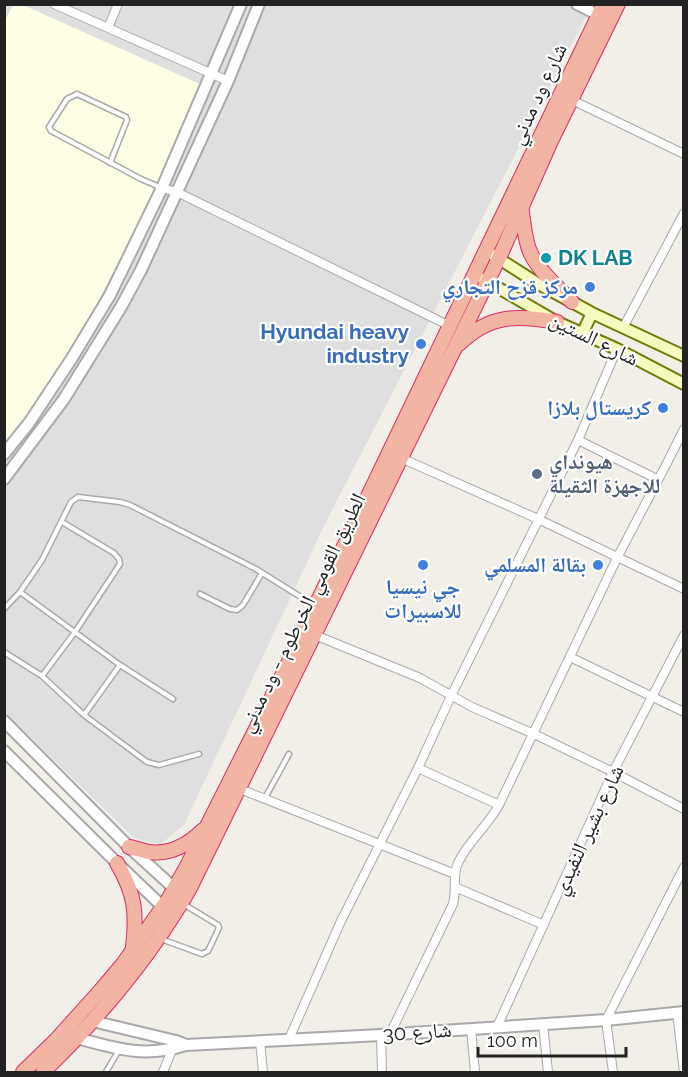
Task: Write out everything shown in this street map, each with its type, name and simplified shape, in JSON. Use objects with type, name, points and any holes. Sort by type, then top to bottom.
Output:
[{"type":"highway","name":"شارع ود مدني","points":[[515,204],[551,141],[618,4]]},
{"type":"highway","name":"شارع ود مدني","points":[[515,204],[602,10]]},
{"type":"highway","name":"الطريق القومي الخرطوم - ود مدني","points":[[46,1070],[118,990],[181,904],[240,789],[455,347],[481,278],[515,204]]},
{"type":"highway","points":[[515,204],[532,255],[572,302]]},
{"type":"highway","name":"الطريق القومي الخرطوم - ود مدني","points":[[23,1072],[56,1040],[101,990],[175,889],[209,824],[450,326],[481,278]]},
{"type":"highway","points":[[455,347],[475,331],[504,319],[529,317],[557,322]]},
{"type":"highway","points":[[129,847],[150,852],[170,851],[191,841],[209,824]]},
{"type":"highway","points":[[117,863],[128,883],[134,904],[133,949]]},
{"type":"main road","name":"شارع الستين","points":[[493,254],[537,283],[592,313],[684,356]]},
{"type":"main road","name":"شارع الستين","points":[[481,278],[557,322],[617,349],[684,384]]},
{"type":"main road","points":[[582,334],[592,313]]},
{"type":"main road","points":[[602,343],[612,323]]},
{"type":"street","points":[[54,4],[228,81]]},
{"type":"street","points":[[108,28],[118,4]]},
{"type":"street","points":[[4,454],[29,423],[88,333],[127,262],[162,188],[241,4]]},
{"type":"street","points":[[4,479],[64,399],[141,270],[228,81],[260,4]]},
{"type":"street","points":[[577,4],[602,10]]},
{"type":"street","points":[[572,100],[684,154]]},
{"type":"street","points":[[162,188],[177,192],[450,326]]},
{"type":"street","points":[[623,328],[684,213]]},
{"type":"street","points":[[289,1039],[340,921],[418,768],[451,696],[578,440],[617,349]]},
{"type":"street","points":[[382,1072],[385,1034],[453,904],[458,863],[499,805],[617,558],[684,429]]},
{"type":"street","points":[[578,440],[657,479]]},
{"type":"street","points":[[401,458],[538,519],[684,589]]},
{"type":"street","points":[[315,635],[420,678],[472,707],[614,772],[684,809]]},
{"type":"street","name":"شارع بشير النفيدي","points":[[497,1027],[614,772],[684,635]]},
{"type":"street","points":[[570,657],[684,712]]},
{"type":"street","points":[[4,721],[129,847],[175,889]]},
{"type":"street","points":[[4,751],[163,907]]},
{"type":"street","points":[[418,768],[499,805]]},
{"type":"street","points":[[240,789],[455,874]]},
{"type":"street","points":[[613,1072],[606,1020],[684,867]]},
{"type":"street","points":[[455,887],[544,925]]},
{"type":"street","points":[[680,1012],[684,1072]]},
{"type":"street","name":"شارع 30","points":[[77,1038],[120,1049],[150,1053],[172,1050],[186,1045],[606,1020],[680,1012]]},
{"type":"street","name":"شارع 30","points":[[92,1021],[186,1045]]},
{"type":"street","points":[[543,1024],[548,1072]]},
{"type":"street","points":[[471,1029],[475,1072]]},
{"type":"street","points":[[260,1041],[263,1072]]},
{"type":"street","points":[[163,1072],[172,1050]]},
{"type":"lane","points":[[110,163],[127,120],[126,117],[77,94],[66,99],[50,127],[51,131],[141,180],[162,188]]},
{"type":"lane","points":[[4,609],[42,560],[71,502],[78,498],[125,503],[262,573],[315,606]]},
{"type":"lane","points":[[42,676],[75,632],[120,564],[114,553],[62,522]]},
{"type":"lane","points":[[200,594],[230,609],[237,610],[243,605],[262,573]]},
{"type":"lane","points":[[20,591],[120,665],[172,699]]},
{"type":"lane","points":[[4,652],[42,676],[84,715],[147,762],[159,765],[199,754]]},
{"type":"lane","points":[[84,715],[120,665]]},
{"type":"lane","points":[[264,799],[289,754]]},
{"type":"lane","points":[[158,938],[202,954],[208,951],[219,928],[218,925],[181,904]]},
{"type":"lane","points":[[106,1072],[120,1049]]},
{"type":"shaded area","points":[[4,5],[592,5],[325,524],[184,825],[161,844],[134,838],[5,712]]},
{"type":"shaded area","points":[[13,5],[23,5],[202,85],[156,188],[83,331],[23,424],[5,445],[4,23]]},
{"type":"place","name":"DK LAB","points":[[546,258]]},
{"type":"place","name":"مركز قزح التجاري","points":[[590,287]]},
{"type":"place","name":"Hyundai heavy industry","points":[[421,344]]},
{"type":"place","name":"كريستال بلازا","points":[[663,408]]},
{"type":"place","name":"هيونداي للاجهزة الثقيلة","points":[[537,474]]},
{"type":"place","name":"جي نيسيا للاسبيرات","points":[[423,565]]},
{"type":"place","name":"بقالة المسلمي","points":[[598,565]]}]
